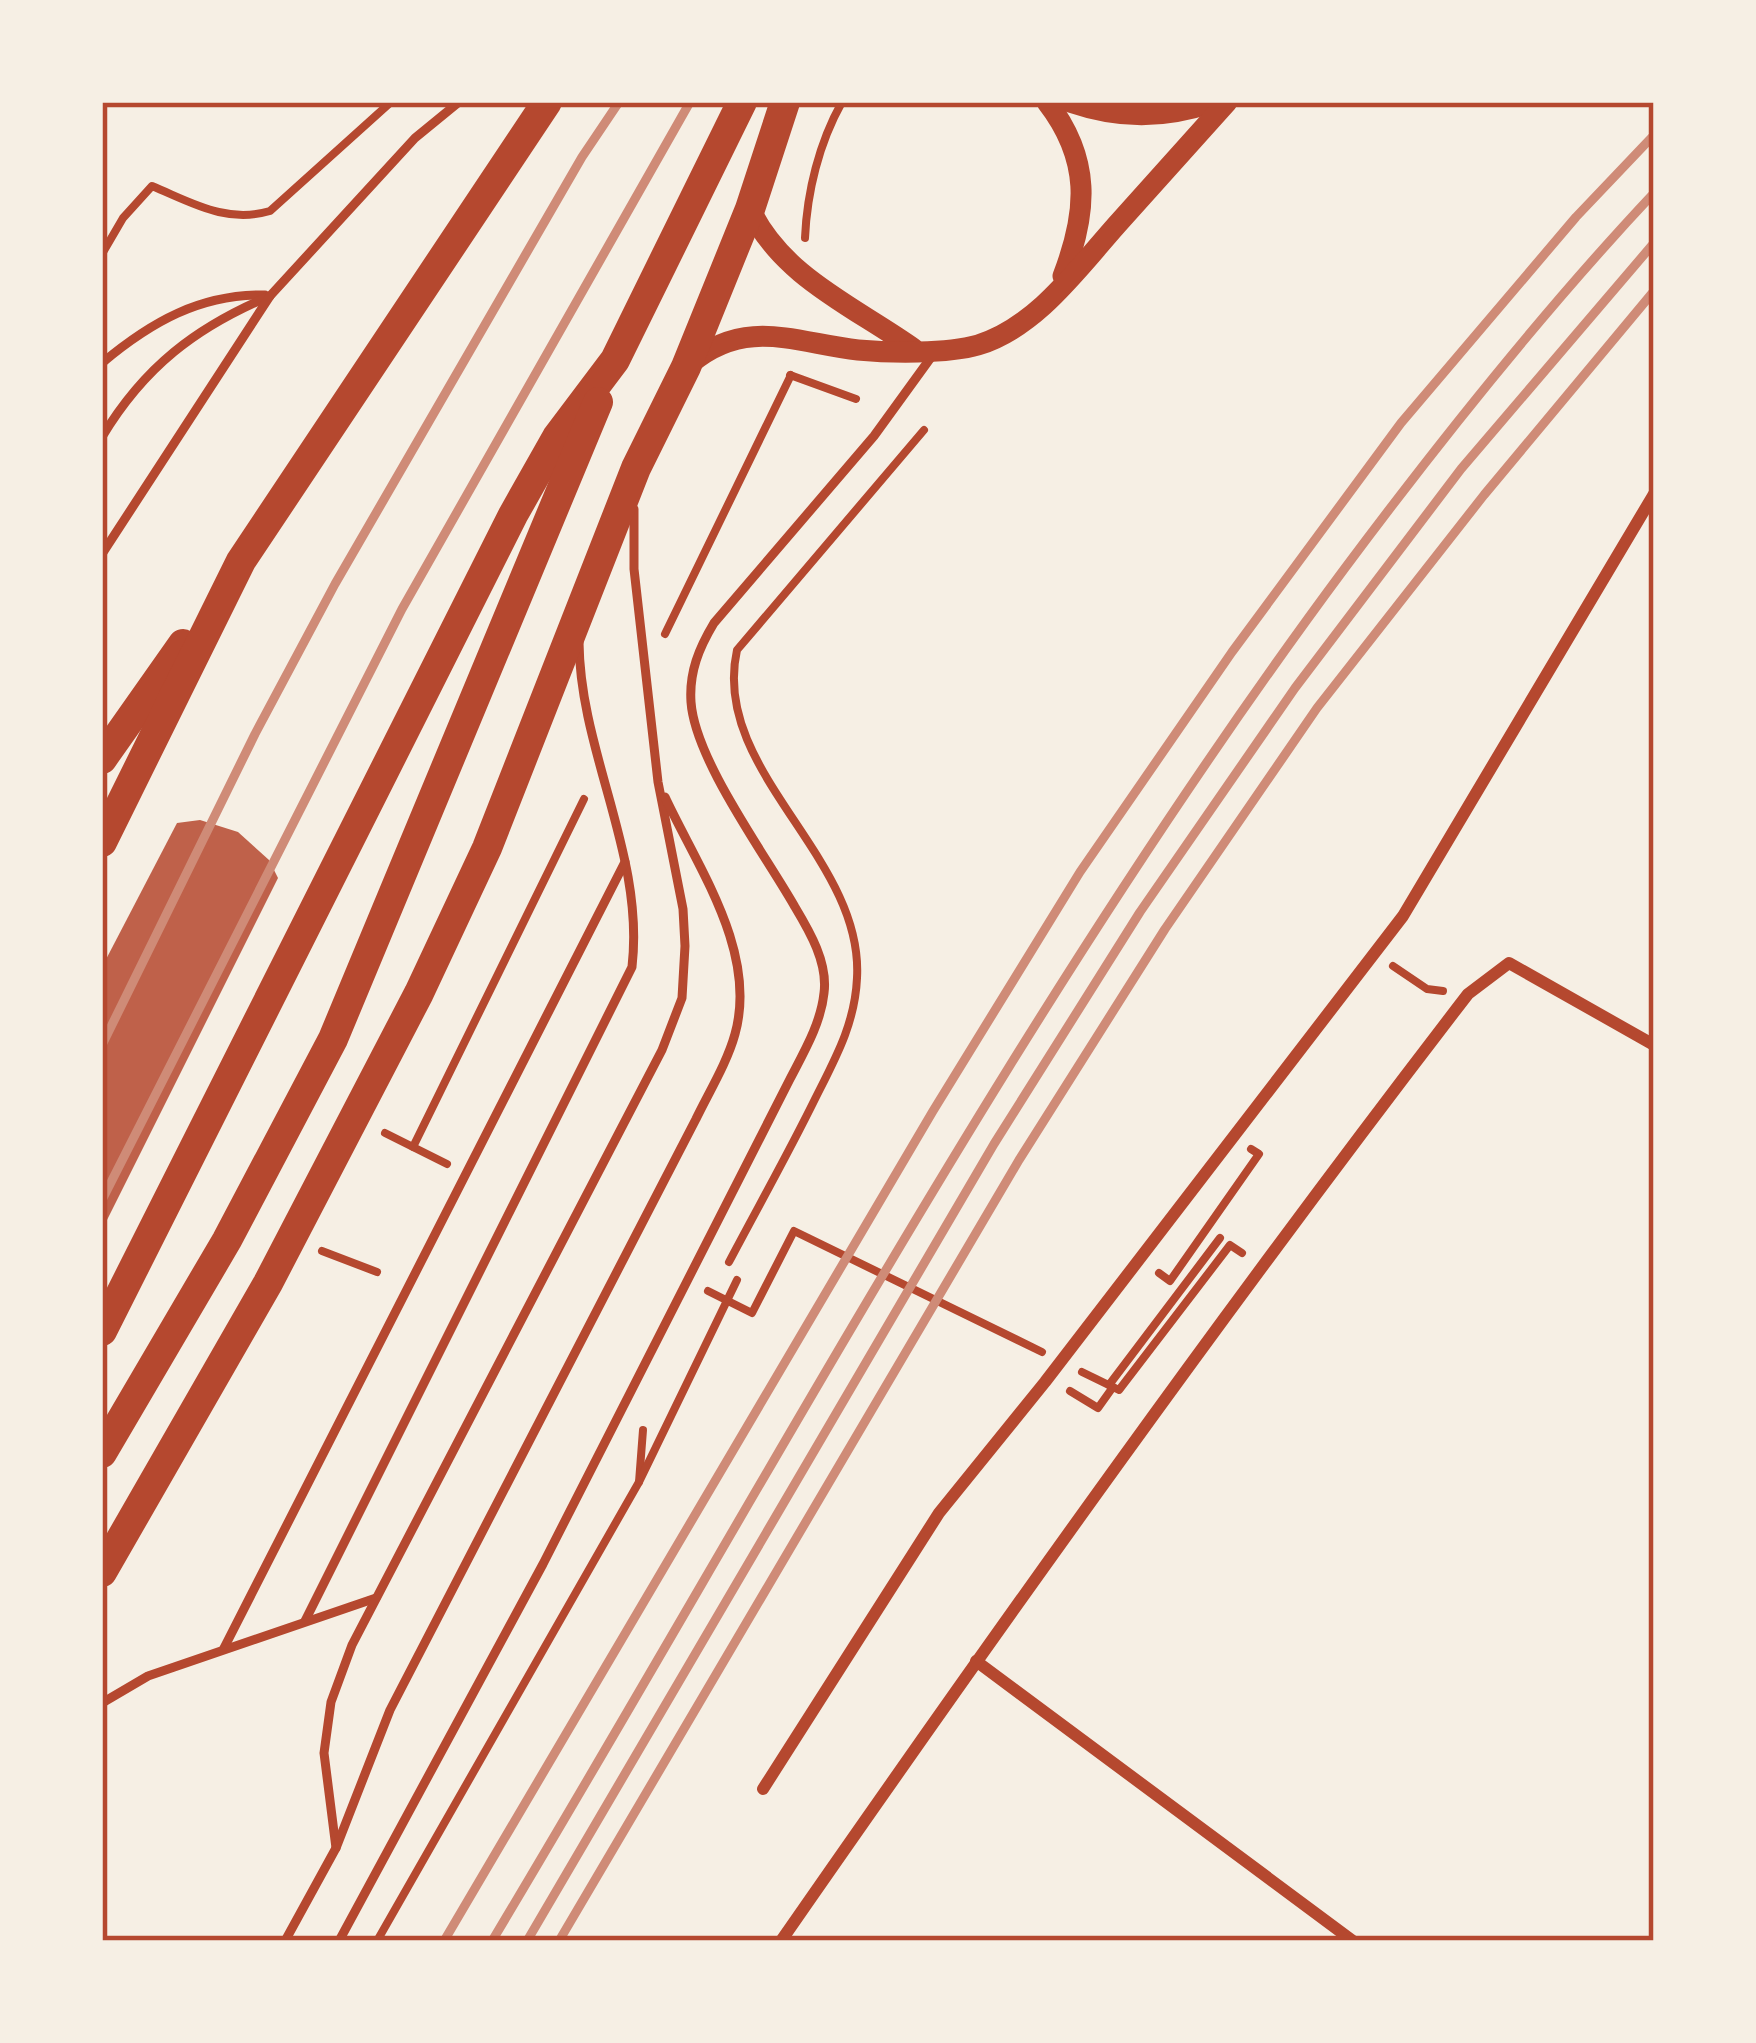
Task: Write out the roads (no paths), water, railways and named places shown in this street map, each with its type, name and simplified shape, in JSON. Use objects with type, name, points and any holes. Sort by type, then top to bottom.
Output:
[{"type":"main road","points":[[102,759],[241,561],[547,102]]},
{"type":"main road","points":[[102,1453],[227,1240],[333,1039],[615,360],[742,102]]},
{"type":"main road","points":[[102,1571],[268,1283],[419,993],[487,848],[584,594],[636,468],[686,367],[750,209],[785,102]]},
{"type":"main road","points":[[102,1331],[513,514],[557,437],[615,360]]},
{"type":"main road","points":[[102,842],[241,561]]},
{"type":"main road","points":[[102,1297],[208,1115]]},
{"type":"street","points":[[1047,102],[1076,153],[1083,199],[1076,242],[1058,290]]},
{"type":"street","points":[[1070,102],[1131,117],[1165,115],[1214,102]]},
{"type":"street","points":[[686,367],[710,347],[733,338],[791,338],[861,350],[924,351],[978,345],[1005,333],[1058,290],[1227,102]]},
{"type":"street","points":[[750,209],[762,234],[790,265],[924,351]]},
{"type":"street","points":[[763,1789],[939,1513],[1403,916],[1654,494]]},
{"type":"street","points":[[782,1941],[976,1661],[1303,1208],[1468,994],[1509,963],[1654,1045]]},
{"type":"street","points":[[976,1661],[1353,1941]]},
{"type":"lane","points":[[102,554],[271,296],[415,139],[459,102]]},
{"type":"lane","points":[[102,363],[159,320],[197,304],[235,295],[271,296]]},
{"type":"lane","points":[[102,437],[142,381],[178,346],[220,316],[271,296]]},
{"type":"lane","points":[[339,1941],[543,1564],[819,1015],[825,990],[812,939],[700,739],[691,703],[693,671],[698,649],[714,623],[874,436],[924,351]]},
{"type":"lane","points":[[336,1848],[324,1753],[331,1702],[352,1645],[676,1016],[685,974],[682,909],[658,782],[634,569],[636,468]]},
{"type":"lane","points":[[305,1621],[632,967],[636,937],[626,860],[583,689],[579,629],[584,594]]},
{"type":"lane","points":[[285,1941],[336,1848],[390,1710],[696,1119],[737,1030],[741,997],[725,924],[658,782]]},
{"type":"lane","points":[[224,1648],[626,860]]},
{"type":"lane","points":[[102,1703],[148,1676],[376,1598]]},
{"type":"railway","points":[[102,1045],[255,734],[335,584],[582,157],[619,102]]},
{"type":"railway","points":[[102,1200],[402,609],[690,102]]},
{"type":"railway","points":[[444,1941],[933,1111],[1080,872],[1232,652],[1401,423],[1576,217],[1654,135]]},
{"type":"railway","points":[[492,1941],[902,1244],[1115,900],[1227,732],[1382,519],[1533,329],[1654,193]]},
{"type":"railway","points":[[527,1941],[994,1144],[1140,912],[1295,688],[1461,469],[1654,243]]},
{"type":"railway","points":[[559,1941],[1019,1160],[1165,929],[1317,708],[1484,495],[1654,291]]}]
